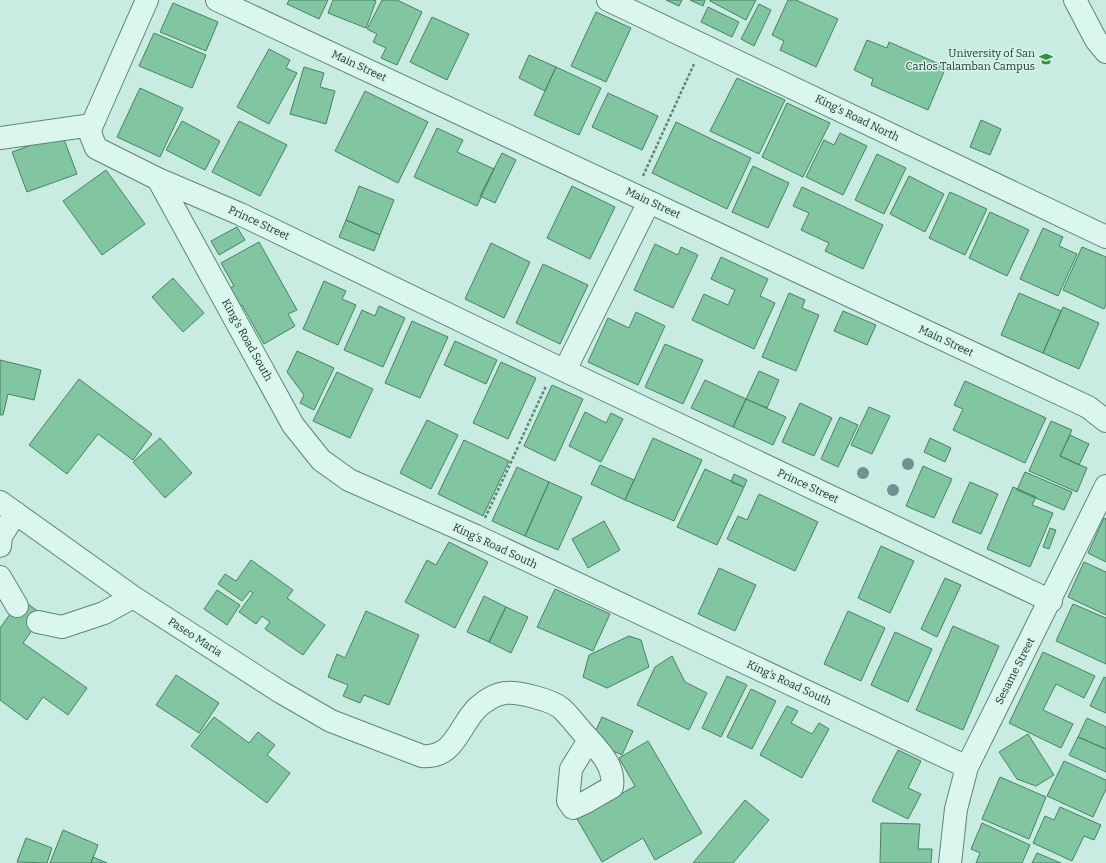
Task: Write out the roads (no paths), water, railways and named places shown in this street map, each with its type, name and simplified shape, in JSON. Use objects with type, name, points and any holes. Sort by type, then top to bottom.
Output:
[{"type":"street","points":[[0,138],[92,125],[147,0]]},
{"type":"street","name":"Main Street","points":[[217,0],[1097,409],[1106,421]]},
{"type":"street","name":"King's Road North","points":[[608,0],[704,44],[1106,237]]},
{"type":"street","points":[[1075,0],[1096,40],[1106,52]]},
{"type":"street","name":"Prince Street","points":[[92,125],[90,133],[96,148],[158,178],[240,214],[1051,601]]},
{"type":"street","name":"King's Road South","points":[[158,178],[293,425],[321,460],[349,480],[476,536],[967,767]]},
{"type":"street","points":[[560,368],[642,198]]},
{"type":"street","name":"Sesame Street","points":[[950,863],[956,809],[967,767],[1051,601],[1106,486]]},
{"type":"street","points":[[0,546],[8,507]]},
{"type":"street","name":"Paseo Maria","points":[[8,507],[133,598],[279,691],[331,721],[422,756],[432,757],[441,753],[454,741],[478,708],[490,699],[505,692],[550,702],[560,708],[589,740]]},
{"type":"street","points":[[0,577],[17,606]]},
{"type":"street","points":[[38,622],[62,627],[104,613],[133,598]]},
{"type":"place","name":"University of San Carlos Talamban Campus","points":[[1046,59]]}]
